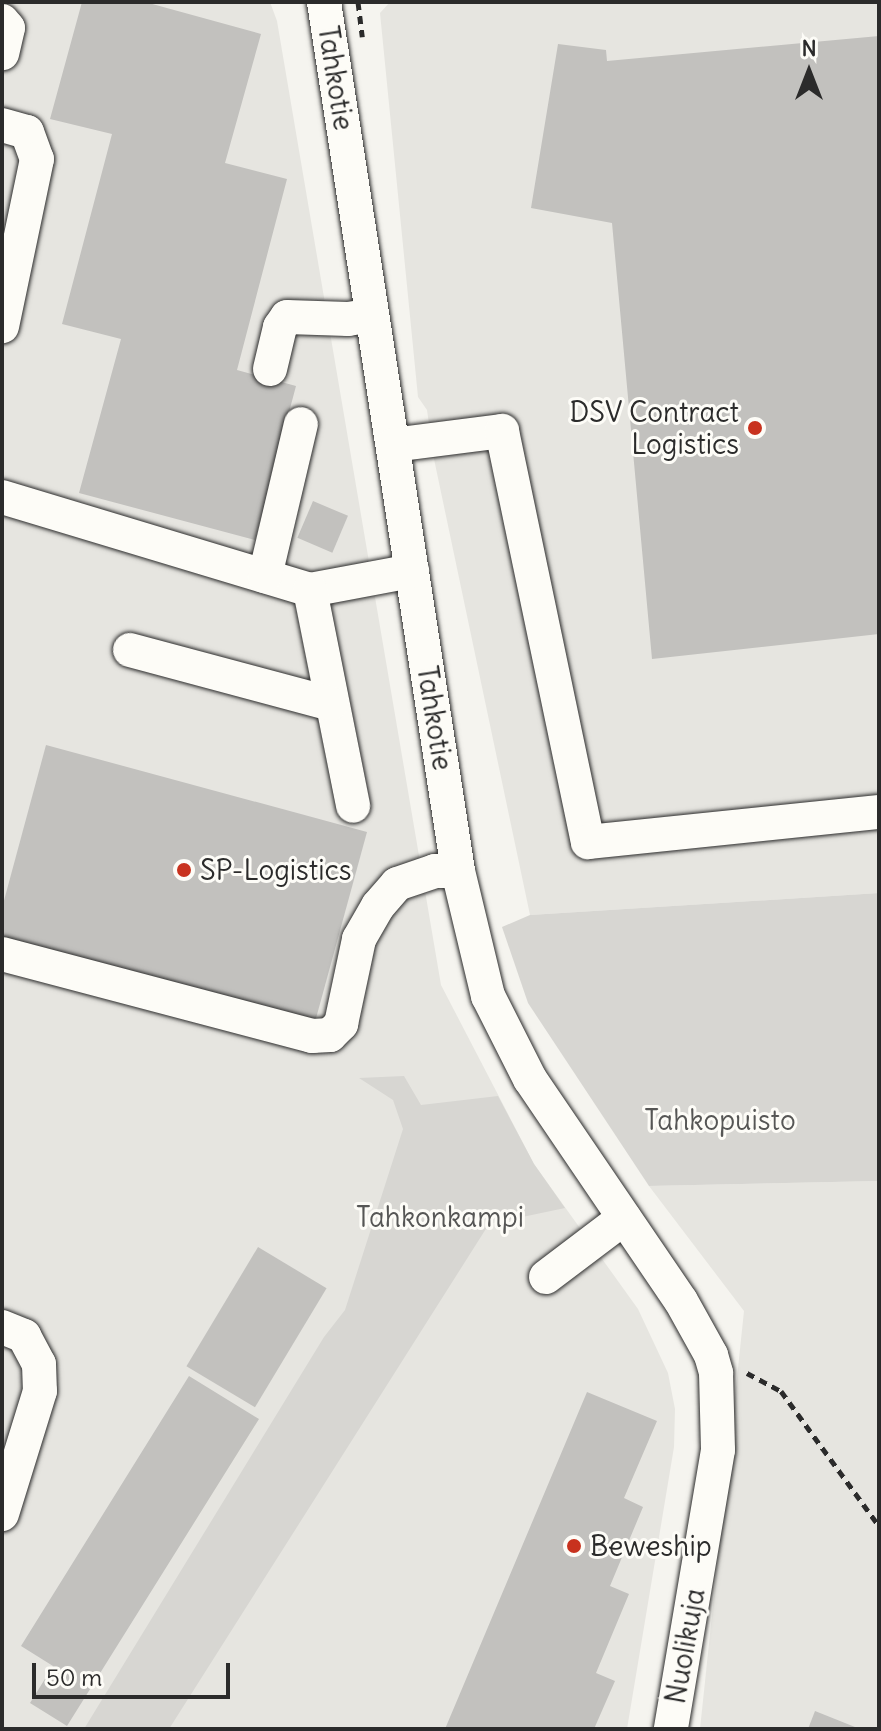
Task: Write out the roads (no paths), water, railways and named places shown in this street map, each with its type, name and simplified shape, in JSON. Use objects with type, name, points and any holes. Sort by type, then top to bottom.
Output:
[{"type":"street","name":"Tahkotie","points":[[324,2],[458,871],[488,996],[530,1079],[681,1301],[711,1355],[738,1373]]},
{"type":"street","points":[[2,21],[8,28],[2,53]]},
{"type":"street","points":[[2,125],[27,132],[37,159],[2,326]]},
{"type":"street","points":[[270,369],[280,327],[287,317],[348,319],[372,315]]},
{"type":"street","points":[[265,576],[301,424]]},
{"type":"street","points":[[393,445],[502,431],[588,842],[879,812]]},
{"type":"street","points":[[2,497],[310,590],[412,571]]},
{"type":"street","points":[[310,590],[353,806]]},
{"type":"street","points":[[130,650],[331,704]]},
{"type":"street","points":[[2,954],[312,1036],[330,1035],[341,1024],[359,939],[378,906],[397,884],[435,871],[458,871]]},
{"type":"street","points":[[546,1277],[624,1218]]},
{"type":"street","points":[[2,1327],[24,1336],[39,1364],[40,1391],[2,1514]]},
{"type":"street","name":"Nuolikuja","points":[[671,1729],[718,1450],[738,1373]]},
{"type":"place","name":"DSV Contract Logistics","points":[[755,428]]},
{"type":"place","name":"SP-Logistics","points":[[184,870]]},
{"type":"place","name":"Beweship","points":[[574,1546]]},
{"type":"park label","name":"Tahkopuisto","points":[[720,1120]]},
{"type":"park label","name":"Tahkonkampi","points":[[440,1217]]}]
